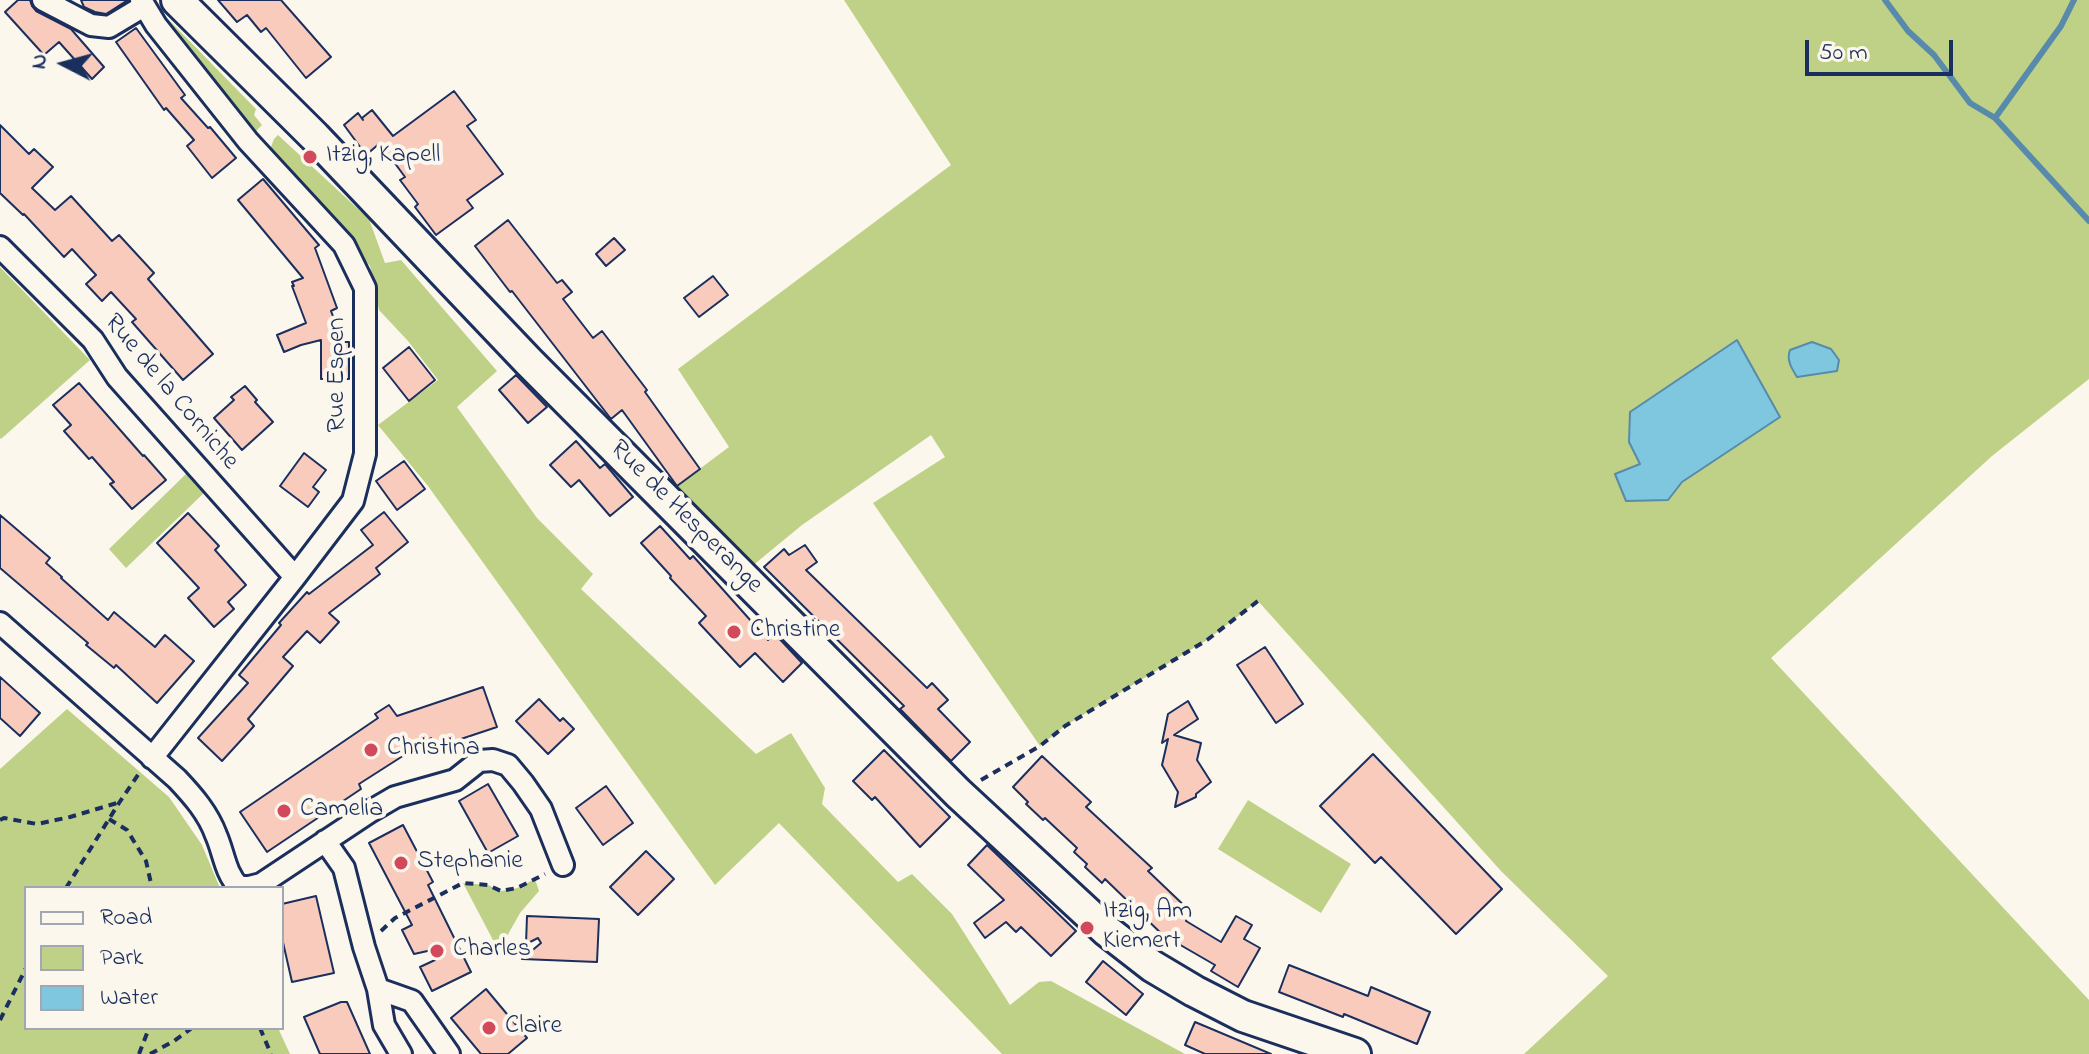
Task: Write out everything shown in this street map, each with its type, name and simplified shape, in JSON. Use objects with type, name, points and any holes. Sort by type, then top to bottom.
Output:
[{"type":"main road","name":"Rue de Hesperange","points":[[177,0],[315,137],[528,361],[958,793],[1107,931],[1152,966],[1243,1016],[1355,1054]]},
{"type":"street","points":[[43,0],[91,25],[109,27],[143,3]]},
{"type":"street","name":"Rue Espen","points":[[143,3],[156,25],[248,141],[344,245],[365,288],[365,454],[353,501],[152,758]]},
{"type":"street","name":"Rue de la Corniche","points":[[0,247],[93,340],[117,377],[295,577]]},
{"type":"street","points":[[0,623],[177,779],[199,804],[216,834],[230,879],[238,886]]},
{"type":"street","points":[[253,886],[261,884],[395,797],[455,780],[479,761],[493,760],[508,765],[541,809],[563,865]]},
{"type":"street","points":[[325,841],[344,868],[378,989],[384,1025],[401,1054]]},
{"type":"street","points":[[378,989],[412,1001],[449,1054]]},
{"type":"path","points":[[958,793],[1040,746],[1065,726],[1207,640],[1258,601]]},
{"type":"path","points":[[67,886],[119,803],[152,758]]},
{"type":"path","points":[[0,820],[4,818],[37,824],[119,803]]},
{"type":"path","points":[[109,819],[127,830],[146,861],[152,886]]},
{"type":"path","points":[[364,947],[395,918],[463,883],[488,885],[501,891],[517,888],[563,865]]},
{"type":"path","points":[[0,1020],[24,972]]},
{"type":"path","points":[[139,1054],[148,1030]]},
{"type":"path","points":[[150,1054],[189,1030]]},
{"type":"path","points":[[261,1030],[271,1054]]},
{"type":"green space","points":[[149,0],[155,0],[165,16],[256,109],[254,115],[262,125],[255,132],[226,93],[221,99]]},
{"type":"green space","points":[[844,0],[2089,0],[2089,379],[1992,456],[1771,658],[2089,1000],[2089,1054],[1524,1054],[1608,976],[1501,871],[1258,601],[1207,640],[1065,726],[1040,746],[873,503],[945,457],[931,435],[802,525],[751,567],[674,488],[729,447],[678,369],[951,165]]},
{"type":"green space","points":[[278,135],[369,219],[385,263],[401,260],[497,371],[457,407],[537,518],[593,574],[581,589],[756,754],[791,733],[825,788],[822,804],[898,882],[912,874],[952,914],[1010,1005],[1039,982],[1051,981],[1185,1054],[1002,1054],[779,823],[715,885],[428,486],[378,425],[438,380],[379,310],[370,266],[269,152]]},
{"type":"green space","points":[[0,267],[90,360],[1,439],[0,438]]},
{"type":"green space","points":[[187,473],[205,492],[126,568],[109,549]]},
{"type":"green space","points":[[67,709],[169,797],[202,845],[219,886],[24,886],[24,1030],[279,1030],[290,1054],[0,1054],[0,769]]},
{"type":"green space","points":[[1248,800],[1351,864],[1321,913],[1218,849]]},
{"type":"green space","points":[[535,879],[539,891],[520,913],[506,938],[494,942],[463,883],[488,885],[501,891],[517,888]]},
{"type":"water","points":[[1737,340],[1780,417],[1682,482],[1668,500],[1626,501],[1615,474],[1640,464],[1629,442],[1630,412]]},
{"type":"water","points":[[1812,342],[1831,349],[1839,360],[1837,371],[1797,377],[1789,361],[1790,350]]},
{"type":"building","points":[[18,0],[30,0],[36,11],[71,29],[104,67],[92,79],[59,42],[44,55],[5,12]]},
{"type":"building","points":[[81,0],[128,0],[106,14],[84,7]]},
{"type":"building","points":[[218,0],[281,0],[331,57],[306,78],[266,28],[261,32],[247,15],[237,22]]},
{"type":"building","points":[[136,28],[185,95],[181,98],[236,158],[212,178],[187,146],[194,140],[166,108],[164,110],[116,42]]},
{"type":"building","points":[[454,91],[476,120],[467,126],[503,174],[467,200],[473,208],[436,235],[400,180],[405,177],[380,143],[366,155],[344,125],[358,113],[363,120],[372,110],[393,136]]},
{"type":"building","points":[[0,125],[29,154],[34,149],[53,167],[32,188],[55,210],[71,196],[112,241],[119,235],[154,273],[148,279],[213,354],[183,380],[132,322],[136,319],[111,292],[102,301],[86,284],[96,275],[72,249],[64,257],[0,193]]},
{"type":"building","points":[[263,179],[319,245],[315,248],[337,308],[331,311],[343,342],[349,342],[349,379],[321,379],[321,340],[284,352],[277,335],[306,323],[292,286],[292,282],[303,278],[238,200]]},
{"type":"building","points":[[508,220],[557,283],[562,280],[572,292],[563,299],[593,338],[602,331],[647,390],[645,392],[700,469],[677,486],[622,410],[611,419],[475,246]]},
{"type":"building","points":[[614,238],[625,250],[606,266],[596,254]]},
{"type":"building","points":[[713,276],[728,295],[699,317],[684,298]]},
{"type":"building","points":[[409,347],[435,380],[409,401],[383,368]]},
{"type":"building","points":[[516,375],[547,407],[528,423],[499,390]]},
{"type":"building","points":[[79,383],[166,480],[132,509],[110,484],[114,482],[64,431],[71,425],[53,405]]},
{"type":"building","points":[[245,386],[273,422],[242,450],[214,418],[234,400],[231,397]]},
{"type":"building","points":[[576,441],[600,468],[605,464],[633,497],[610,516],[579,480],[571,487],[550,465]]},
{"type":"building","points":[[304,453],[326,470],[313,487],[319,492],[308,507],[280,486]]},
{"type":"building","points":[[404,461],[425,489],[397,510],[376,481]]},
{"type":"building","points":[[384,512],[408,542],[376,568],[380,574],[329,613],[339,622],[320,643],[307,631],[283,657],[293,666],[248,719],[254,726],[222,761],[198,738],[248,683],[239,675],[307,592],[309,594],[373,545],[361,530]]},
{"type":"building","points":[[188,513],[219,546],[215,550],[246,585],[228,602],[234,609],[214,627],[188,598],[199,588],[157,543]]},
{"type":"building","points":[[0,515],[50,558],[46,563],[108,620],[114,612],[155,647],[165,635],[194,661],[157,703],[0,568]]},
{"type":"building","points":[[660,526],[690,559],[693,556],[768,640],[775,634],[802,663],[783,682],[755,653],[740,667],[699,623],[706,616],[641,543]]},
{"type":"building","points":[[805,545],[817,562],[806,570],[927,688],[932,683],[948,700],[938,709],[970,742],[951,761],[900,709],[904,706],[764,567],[784,549],[789,555]]},
{"type":"building","points":[[1265,647],[1303,704],[1276,723],[1237,665]]},
{"type":"building","points":[[0,677],[40,713],[20,736],[0,718]]},
{"type":"building","points":[[483,687],[497,727],[434,748],[431,738],[359,784],[361,789],[267,852],[240,812],[378,718],[375,714],[389,705],[397,716]]},
{"type":"building","points":[[539,699],[560,721],[563,718],[574,729],[548,754],[516,721]]},
{"type":"building","points":[[1188,701],[1198,719],[1174,735],[1201,743],[1197,760],[1211,782],[1196,797],[1175,807],[1178,792],[1162,765],[1168,739],[1162,743],[1168,714]]},
{"type":"building","points":[[884,750],[950,817],[920,847],[875,797],[872,800],[853,781]]},
{"type":"building","points":[[1373,754],[1502,889],[1456,934],[1381,857],[1375,863],[1320,806]]},
{"type":"building","points":[[1042,756],[1091,802],[1086,807],[1152,868],[1148,871],[1193,914],[1186,921],[1221,942],[1236,916],[1252,925],[1244,939],[1260,948],[1238,987],[1211,971],[1215,965],[1168,940],[1105,879],[1102,883],[1085,867],[1087,864],[1074,852],[1077,848],[1026,804],[1028,802],[1013,787]]},
{"type":"building","points":[[488,784],[518,836],[488,853],[459,801]]},
{"type":"building","points":[[606,786],[633,823],[603,845],[576,808]]},
{"type":"building","points":[[403,825],[433,882],[428,885],[471,972],[432,991],[420,967],[435,960],[432,950],[414,954],[402,930],[412,925],[369,843]]},
{"type":"building","points":[[987,845],[1076,931],[1051,956],[1021,927],[1016,932],[1006,922],[985,938],[974,923],[1004,900],[968,865]]},
{"type":"building","points":[[646,851],[674,879],[638,915],[610,887]]},
{"type":"building","points":[[316,896],[334,973],[292,982],[284,947],[284,904]]},
{"type":"building","points":[[527,916],[599,919],[597,962],[522,959],[541,943],[538,938],[526,944]]},
{"type":"building","points":[[1103,961],[1143,994],[1126,1015],[1086,982]]},
{"type":"building","points":[[1289,965],[1368,996],[1371,987],[1430,1012],[1417,1044],[1279,992]]},
{"type":"building","name":"Claire","points":[[486,989],[527,1038],[508,1054],[481,1054],[451,1018]]},
{"type":"building","points":[[347,1002],[370,1054],[320,1054],[304,1017]]},
{"type":"building","points":[[1195,1022],[1271,1054],[1205,1054],[1185,1045]]},
{"type":"waterway","points":[[1885,0],[1908,31],[1934,55],[1970,103],[1995,118],[2089,221]]},
{"type":"waterway","points":[[1995,118],[2061,26],[2074,0]]},
{"type":"place","name":"Itzig, Kapell","points":[[310,157]]},
{"type":"place","name":"Christine","points":[[734,632]]},
{"type":"place","name":"Christina","points":[[371,750]]},
{"type":"place","name":"Camelia","points":[[284,811]]},
{"type":"place","name":"Stephanie","points":[[401,863]]},
{"type":"place","name":"Itzig, Am Kiemert","points":[[1087,928]]},
{"type":"place","name":"Charles","points":[[437,951]]},
{"type":"place","name":"Claire","points":[[489,1028]]}]
